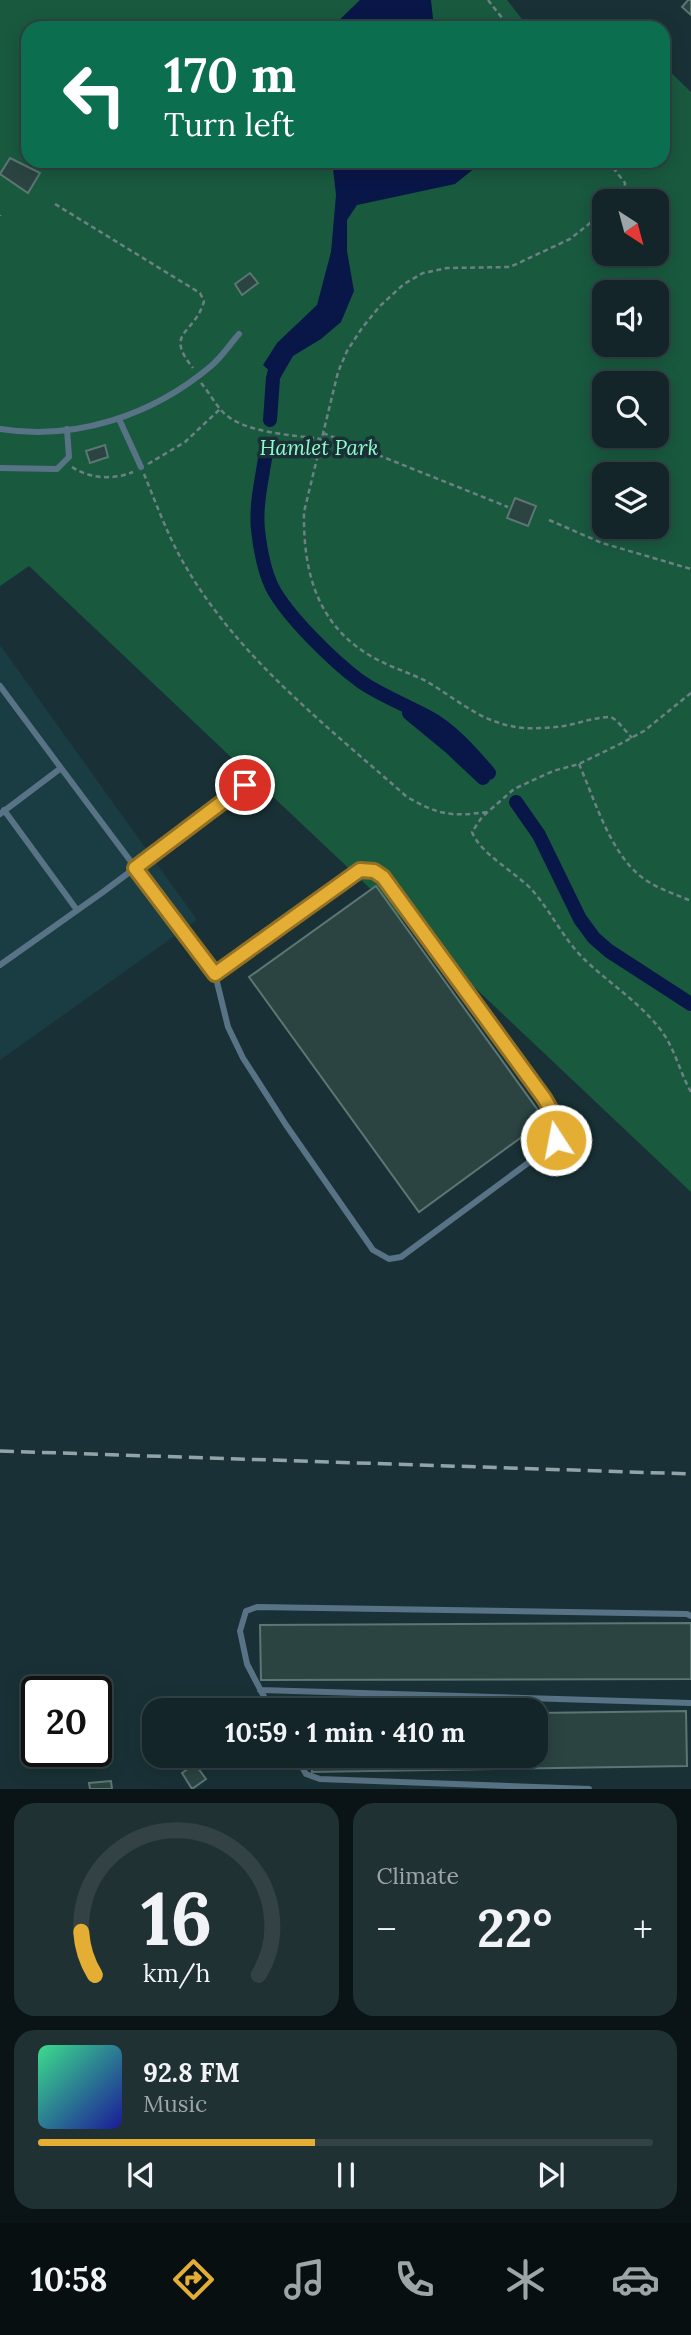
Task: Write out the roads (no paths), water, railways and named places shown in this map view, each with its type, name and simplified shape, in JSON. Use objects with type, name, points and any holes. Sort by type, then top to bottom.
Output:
[{"type":"lane","points":[[0,429],[27,433],[119,419],[170,397],[213,365],[239,334]]},
{"type":"lane","points":[[119,419],[141,467]]},
{"type":"lane","points":[[0,468],[57,469],[69,457],[67,429]]},
{"type":"lane","points":[[0,686],[215,974],[228,1027],[243,1058],[373,1250],[389,1259],[401,1257],[547,1150],[556,1140],[558,1122],[544,1098],[383,877],[374,871],[360,870],[215,974]]},
{"type":"lane","points":[[61,768],[2,812],[77,911]]},
{"type":"lane","points":[[0,965],[267,769]]},
{"type":"lane","points":[[264,1698],[247,1664],[240,1631],[246,1612],[257,1608],[691,1616]]},
{"type":"lane","points":[[260,1690],[691,1703]]},
{"type":"lane","points":[[303,1768],[306,1774],[320,1779],[589,1789]]},
{"type":"waterway","points":[[270,420],[273,378],[277,363]]},
{"type":"waterway","points":[[267,444],[257,519],[267,573],[279,599],[324,650],[349,672],[376,691],[444,727],[489,773]]},
{"type":"waterway","points":[[409,713],[483,778]]},
{"type":"waterway","points":[[516,802],[539,835],[580,919],[594,938],[609,951],[691,1004]]},
{"type":"railway","points":[[0,1451],[691,1474]]},
{"type":"park label","name":"Hamlet Park","points":[[319,448]]}]
